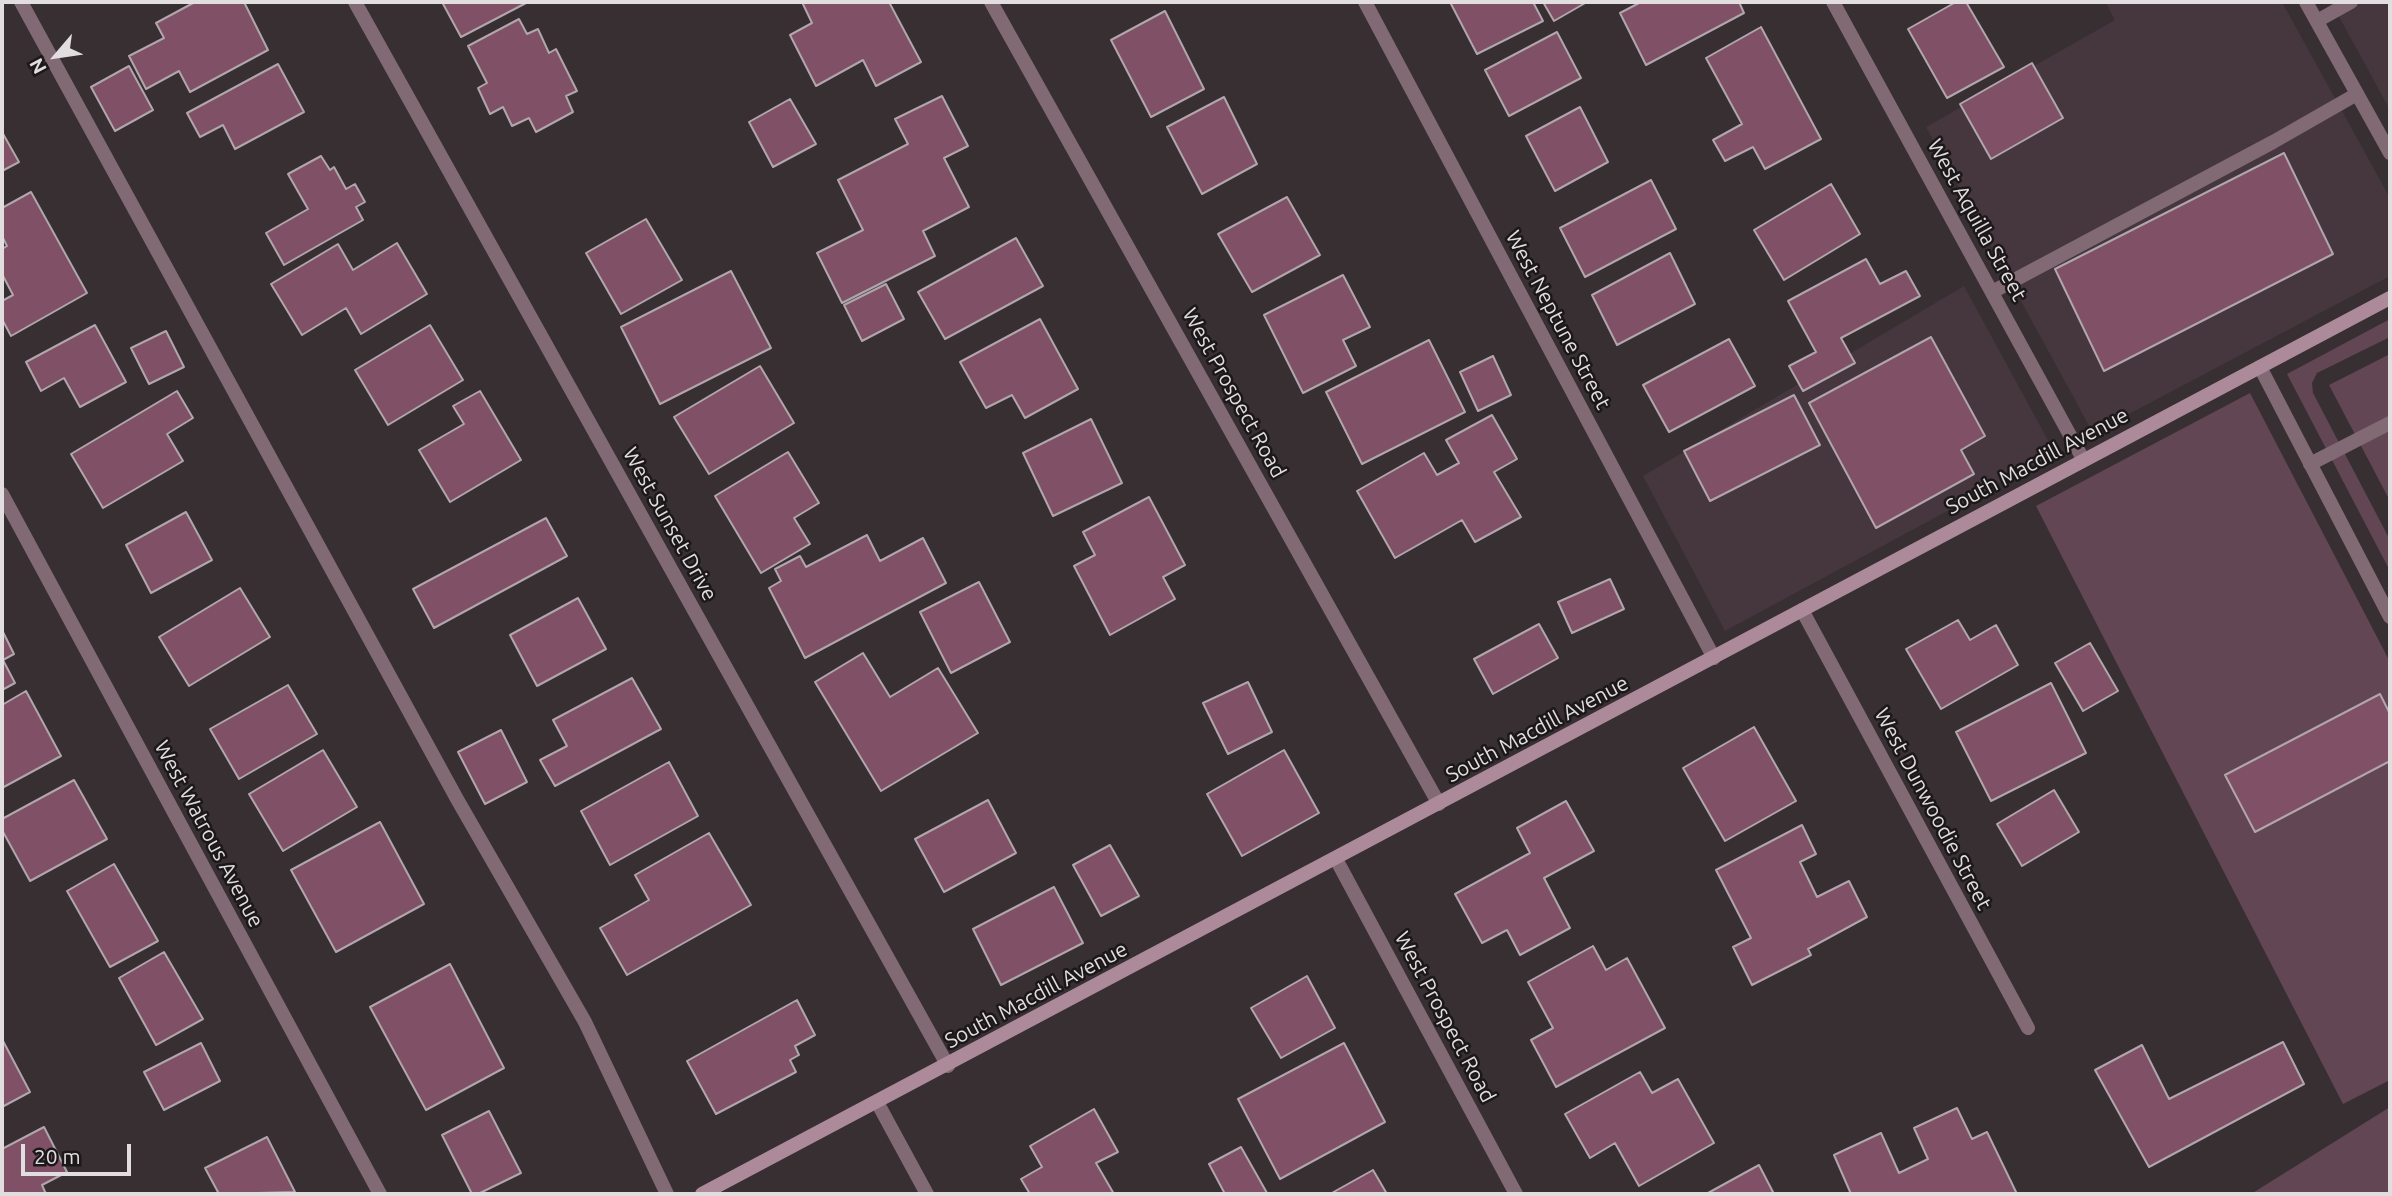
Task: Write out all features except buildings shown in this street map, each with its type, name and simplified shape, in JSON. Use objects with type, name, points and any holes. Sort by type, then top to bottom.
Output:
[{"type":"street","points":[[21,2],[457,799],[585,1022],[667,1194]]},
{"type":"street","name":"West Sunset Drive","points":[[355,2],[948,1066]]},
{"type":"street","name":"West Prospect Road","points":[[991,2],[1439,804]]},
{"type":"street","name":"West Neptune Street","points":[[1365,2],[1714,658]]},
{"type":"street","name":"West Aquilla Street","points":[[1833,2],[2083,459]]},
{"type":"street","points":[[2306,2],[2390,153]]},
{"type":"street","points":[[2317,21],[2351,2]]},
{"type":"street","points":[[1992,292],[2273,142],[2357,94]]},
{"type":"street","name":"South Macdill Avenue","points":[[702,1194],[948,1066],[2083,459],[2390,298]]},
{"type":"street","points":[[2260,367],[2390,617]]},
{"type":"street","points":[[2310,464],[2390,423]]},
{"type":"street","name":"West Watrous Avenue","points":[[2,494],[380,1194]]},
{"type":"street","name":"West Dunwoodie Street","points":[[1802,610],[2028,1028]]},
{"type":"street","name":"West Prospect Road","points":[[1336,859],[1516,1194]]},
{"type":"street","points":[[877,1102],[927,1194]]},
{"type":"shaded area","points":[[2105,2],[2282,2],[2390,198],[2390,276],[2093,433],[1926,127],[2115,20]]},
{"type":"shaded area","points":[[2331,2],[2390,2],[2390,110]]},
{"type":"shaded area","points":[[1964,286],[2055,453],[1725,631],[1643,476]]},
{"type":"shaded area","points":[[2390,319],[2390,337],[2317,373],[2312,383],[2313,393],[2390,540],[2390,571],[2287,374]]},
{"type":"shaded area","points":[[2390,354],[2390,501],[2329,385]]},
{"type":"shaded area","points":[[2250,393],[2390,662],[2390,1080],[2343,1104],[2036,506]]},
{"type":"shaded area","points":[[2390,1107],[2390,1194],[2251,1194]]}]
